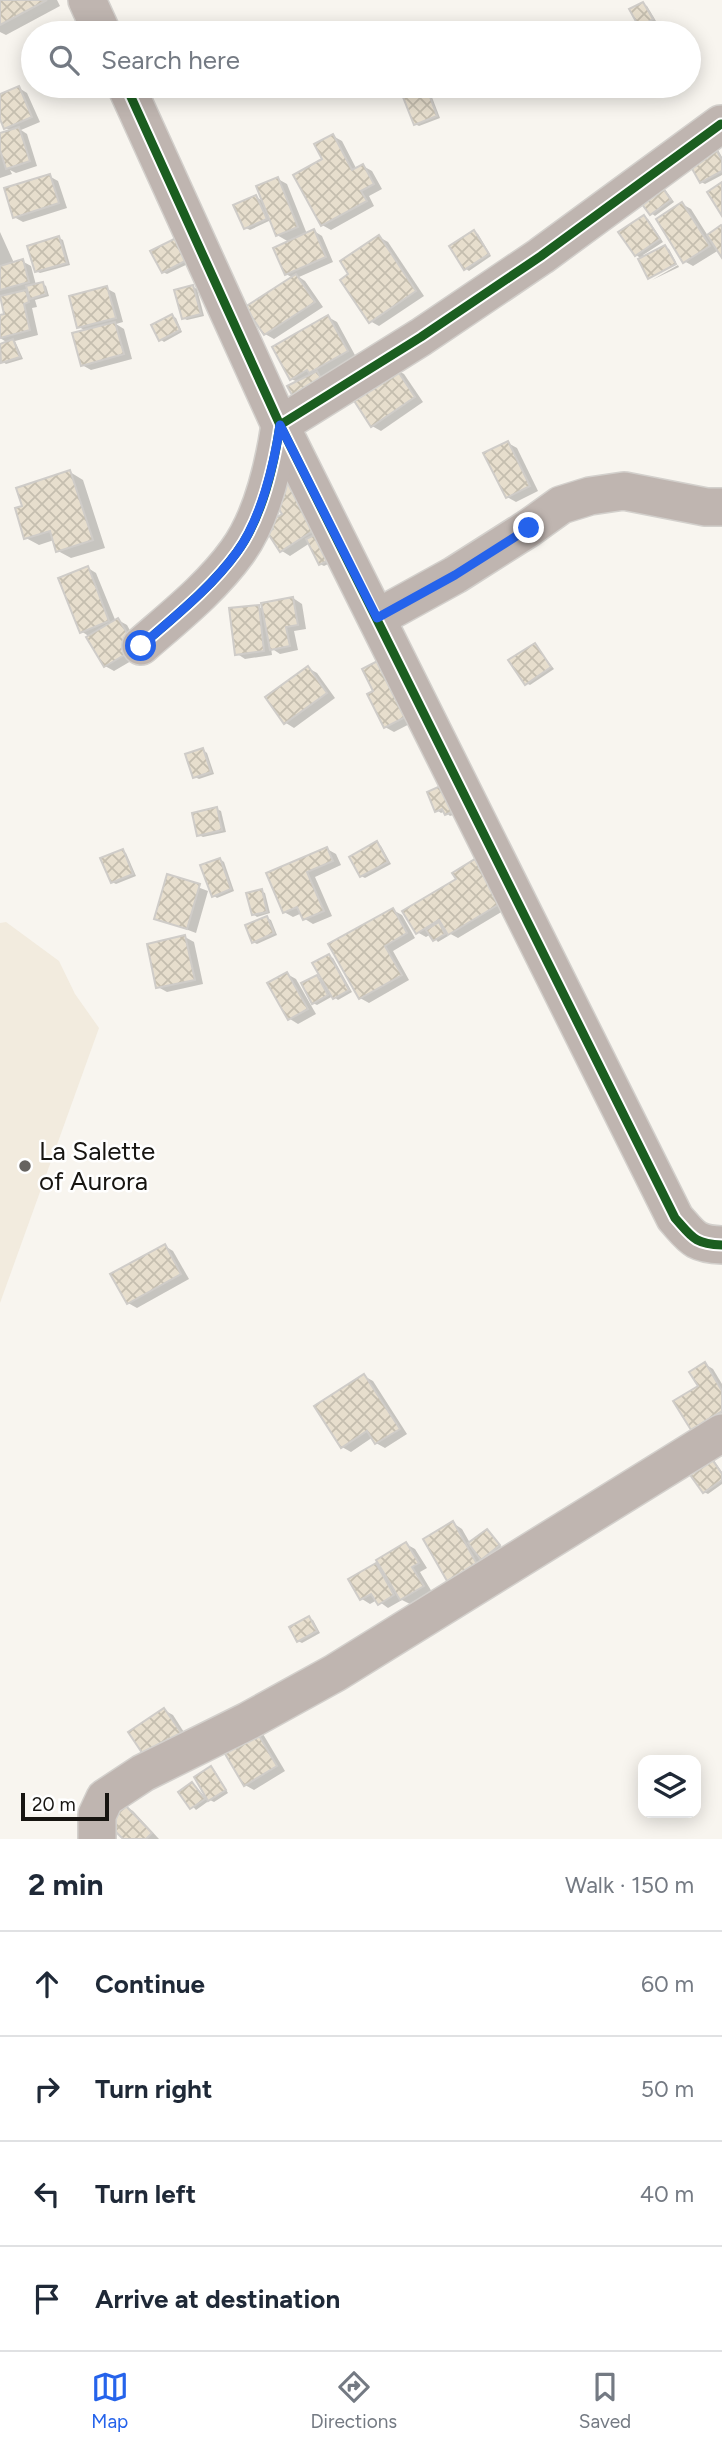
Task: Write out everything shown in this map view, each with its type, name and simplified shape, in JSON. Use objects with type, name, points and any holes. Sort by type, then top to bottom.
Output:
[{"type":"street","points":[[87,0],[97,21]]},
{"type":"street","points":[[131,98],[280,425],[674,1218],[693,1238],[705,1244],[722,1244]]},
{"type":"street","points":[[141,646],[202,590],[238,551],[262,503],[275,459],[280,425],[421,337],[541,256],[721,124]]},
{"type":"street","points":[[377,618],[455,575],[561,505],[590,496],[624,491],[706,507],[722,507]]},
{"type":"street","points":[[97,1839],[97,1815],[105,1798],[143,1773],[248,1721],[335,1673],[722,1433]]},
{"type":"shaded area","name":"La Salette of Aurora","points":[[6,922],[59,961],[75,994],[99,1028],[0,1303],[0,923]]},
{"type":"building","points":[[0,0],[47,0],[0,25]]},
{"type":"building","points":[[643,2],[653,19],[636,21],[629,9]]},
{"type":"building","points":[[19,86],[21,98],[24,98],[32,117],[4,129],[0,119],[0,94]]},
{"type":"building","points":[[403,98],[430,98],[437,116],[414,125]]},
{"type":"building","points":[[19,127],[30,161],[6,169],[0,150],[0,133]]},
{"type":"building","points":[[333,134],[352,170],[363,164],[374,184],[361,191],[367,201],[321,226],[293,175],[322,159],[314,144]]},
{"type":"building","points":[[713,144],[722,160],[722,171],[700,183],[686,158]]},
{"type":"building","points":[[50,174],[59,203],[13,218],[4,188]]},
{"type":"building","points":[[278,177],[298,227],[276,236],[256,186]]},
{"type":"building","points":[[658,181],[671,200],[650,215],[636,196]]},
{"type":"building","points":[[722,182],[722,216],[707,192]]},
{"type":"building","points":[[256,195],[267,219],[244,229],[233,205]]},
{"type":"building","points":[[682,202],[710,246],[683,263],[656,219]]},
{"type":"building","points":[[644,215],[660,239],[635,256],[618,232]]},
{"type":"building","points":[[722,226],[722,258],[707,235]]},
{"type":"building","points":[[314,229],[326,257],[285,275],[273,248]]},
{"type":"building","points":[[474,230],[489,254],[464,270],[449,246]]},
{"type":"building","points":[[379,235],[416,291],[369,323],[340,280],[348,274],[340,261]]},
{"type":"building","points":[[59,236],[67,263],[35,272],[27,246]]},
{"type":"building","points":[[178,237],[189,259],[162,273],[150,251]]},
{"type":"building","points":[[665,245],[676,264],[648,279],[638,259]]},
{"type":"building","points":[[23,259],[29,282],[0,290],[0,266]]},
{"type":"building","points":[[296,274],[315,302],[264,335],[245,307]]},
{"type":"building","points":[[43,282],[46,294],[30,299],[26,286]]},
{"type":"building","points":[[193,285],[201,314],[182,319],[174,290]]},
{"type":"building","points":[[107,286],[116,318],[77,328],[69,296]]},
{"type":"building","points":[[26,290],[29,302],[24,304],[30,330],[0,338],[0,315],[4,314],[0,296]]},
{"type":"building","points":[[172,314],[180,330],[159,341],[151,325]]},
{"type":"building","points":[[328,315],[348,351],[309,373],[307,370],[290,380],[272,347]]},
{"type":"building","points":[[115,322],[124,354],[81,366],[72,333]]},
{"type":"building","points":[[13,339],[20,357],[1,363],[0,344]]},
{"type":"building","points":[[395,367],[415,397],[371,427],[351,396]]},
{"type":"building","points":[[317,371],[323,382],[293,397],[287,386]]},
{"type":"building","points":[[508,441],[530,486],[506,498],[483,453]]},
{"type":"building","points":[[70,470],[93,540],[56,552],[50,531],[24,539],[15,508],[22,506],[16,488]]},
{"type":"building","points":[[296,474],[322,525],[280,552],[267,532],[273,529],[269,522],[282,514],[268,492]]},
{"type":"building","points":[[326,529],[339,555],[319,565],[306,539]]},
{"type":"building","points":[[88,566],[109,621],[80,633],[58,578]]},
{"type":"building","points":[[293,597],[298,625],[286,627],[290,646],[270,650],[261,603]]},
{"type":"building","points":[[259,605],[264,651],[235,655],[229,608]]},
{"type":"building","points":[[118,618],[136,648],[104,667],[86,637]]},
{"type":"building","points":[[535,643],[551,667],[525,685],[508,660]]},
{"type":"building","points":[[389,655],[417,711],[384,728],[367,694],[373,691],[362,669]]},
{"type":"building","points":[[308,666],[327,693],[284,724],[265,697]]},
{"type":"building","points":[[203,748],[211,772],[193,778],[185,754]]},
{"type":"building","points":[[447,783],[459,809],[445,815],[442,809],[435,812],[427,792]]},
{"type":"building","points":[[217,807],[222,830],[197,836],[192,813]]},
{"type":"building","points":[[377,841],[388,862],[360,877],[349,857]]},
{"type":"building","points":[[327,847],[333,861],[307,872],[324,911],[303,920],[297,907],[283,913],[266,873]]},
{"type":"building","points":[[123,849],[133,874],[111,883],[100,858]]},
{"type":"building","points":[[220,858],[231,889],[212,897],[200,865]]},
{"type":"building","points":[[475,859],[501,903],[448,935],[439,920],[416,934],[402,911],[456,879],[452,873]]},
{"type":"building","points":[[167,874],[200,884],[187,929],[154,919]]},
{"type":"building","points":[[262,889],[267,912],[252,915],[246,893]]},
{"type":"building","points":[[393,908],[407,933],[385,946],[402,975],[359,999],[328,944]]},
{"type":"building","points":[[267,916],[274,933],[252,943],[245,925]]},
{"type":"building","points":[[439,922],[445,934],[433,941],[426,930]]},
{"type":"building","points":[[185,935],[195,980],[156,988],[147,944]]},
{"type":"building","points":[[329,954],[349,990],[333,999],[312,963]]},
{"type":"building","points":[[287,972],[308,1009],[288,1020],[267,983]]},
{"type":"building","points":[[317,975],[328,995],[312,1004],[301,983]]},
{"type":"building","points":[[165,1244],[181,1274],[127,1304],[110,1274]]},
{"type":"building","points":[[705,1362],[722,1391],[722,1411],[691,1430],[673,1401],[698,1386],[689,1372]]},
{"type":"building","points":[[364,1374],[400,1429],[375,1444],[367,1431],[341,1448],[314,1406]]},
{"type":"building","points":[[705,1449],[722,1474],[722,1480],[703,1493],[683,1465]]},
{"type":"building","points":[[453,1521],[477,1564],[447,1581],[423,1539]]},
{"type":"building","points":[[487,1529],[500,1545],[481,1560],[468,1543]]},
{"type":"building","points":[[406,1542],[419,1563],[412,1567],[424,1586],[400,1600],[376,1560]]},
{"type":"building","points":[[376,1563],[394,1595],[378,1605],[371,1594],[360,1600],[348,1579]]},
{"type":"building","points":[[309,1616],[317,1631],[297,1642],[289,1627]]},
{"type":"building","points":[[164,1708],[182,1734],[149,1763],[128,1732]]},
{"type":"building","points":[[254,1727],[277,1766],[244,1786],[221,1747]]},
{"type":"building","points":[[211,1766],[226,1790],[208,1801],[194,1777]]},
{"type":"building","points":[[192,1782],[205,1799],[190,1809],[178,1792]]},
{"type":"building","points":[[124,1804],[152,1833],[146,1839],[123,1839],[106,1822]]},
{"type":"cycle path","points":[[131,98],[280,425],[675,1218],[699,1241],[722,1245]]},
{"type":"cycle path","points":[[141,646],[204,590],[227,565],[246,538],[266,491],[280,425],[421,337],[541,256],[721,124]]},
{"type":"place","name":"La Salette of Aurora","points":[[25,1166]]},
{"type":"route","points":[[141,646],[202,590],[238,551],[262,503],[275,459],[280,425],[377,618],[455,575],[529,528]]}]
